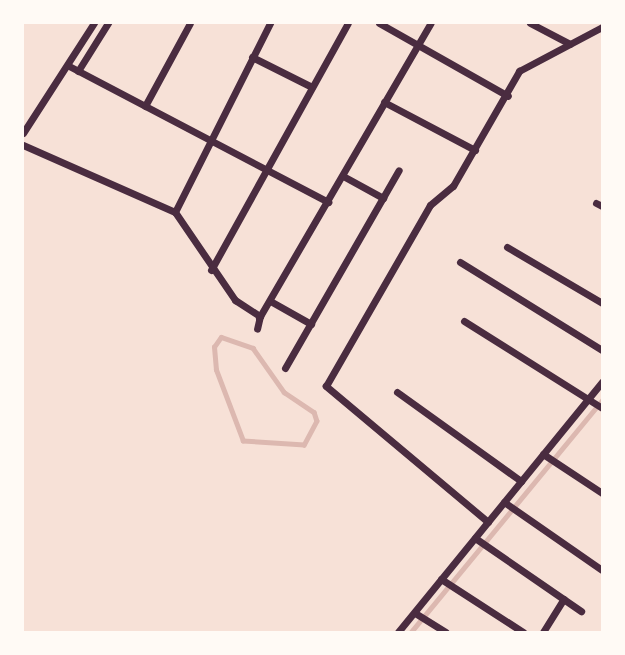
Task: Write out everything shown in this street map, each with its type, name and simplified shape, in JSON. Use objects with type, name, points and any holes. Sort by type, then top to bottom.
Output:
[{"type":"street","points":[[23,133],[69,66],[94,23]]},
{"type":"street","points":[[78,71],[108,23]]},
{"type":"street","points":[[145,106],[190,23]]},
{"type":"street","points":[[174,212],[208,139],[271,23]]},
{"type":"street","points":[[211,270],[348,23]]},
{"type":"street","points":[[379,23],[419,43],[508,96]]},
{"type":"street","points":[[257,328],[259,318],[272,302],[431,23]]},
{"type":"street","points":[[530,23],[570,44]]},
{"type":"street","points":[[488,522],[326,386],[430,205],[453,186],[508,96],[519,71],[602,27]]},
{"type":"street","points":[[252,57],[312,87]]},
{"type":"street","points":[[69,66],[328,202]]},
{"type":"street","points":[[384,102],[475,150]]},
{"type":"street","points":[[23,145],[174,212],[211,270],[259,318]]},
{"type":"street","points":[[285,368],[399,170]]},
{"type":"street","points":[[343,176],[383,198]]},
{"type":"street","points":[[507,247],[602,303]]},
{"type":"street","points":[[460,262],[602,350]]},
{"type":"street","points":[[272,302],[311,324]]},
{"type":"street","points":[[464,321],[595,404]]},
{"type":"street","points":[[398,632],[543,454],[595,404],[602,382]]},
{"type":"street","points":[[397,392],[521,481]]},
{"type":"street","points":[[543,454],[602,493]]},
{"type":"street","points":[[504,502],[602,570]]},
{"type":"street","points":[[476,539],[581,611]]},
{"type":"street","points":[[442,580],[523,632]]},
{"type":"street","points":[[543,632],[564,599]]},
{"type":"street","points":[[416,613],[445,632]]},
{"type":"waterway","points":[[221,337],[253,348],[284,392],[314,412],[317,421],[304,445],[243,441],[216,370],[214,347],[221,337]]},
{"type":"waterway","points":[[411,632],[602,400]]}]
